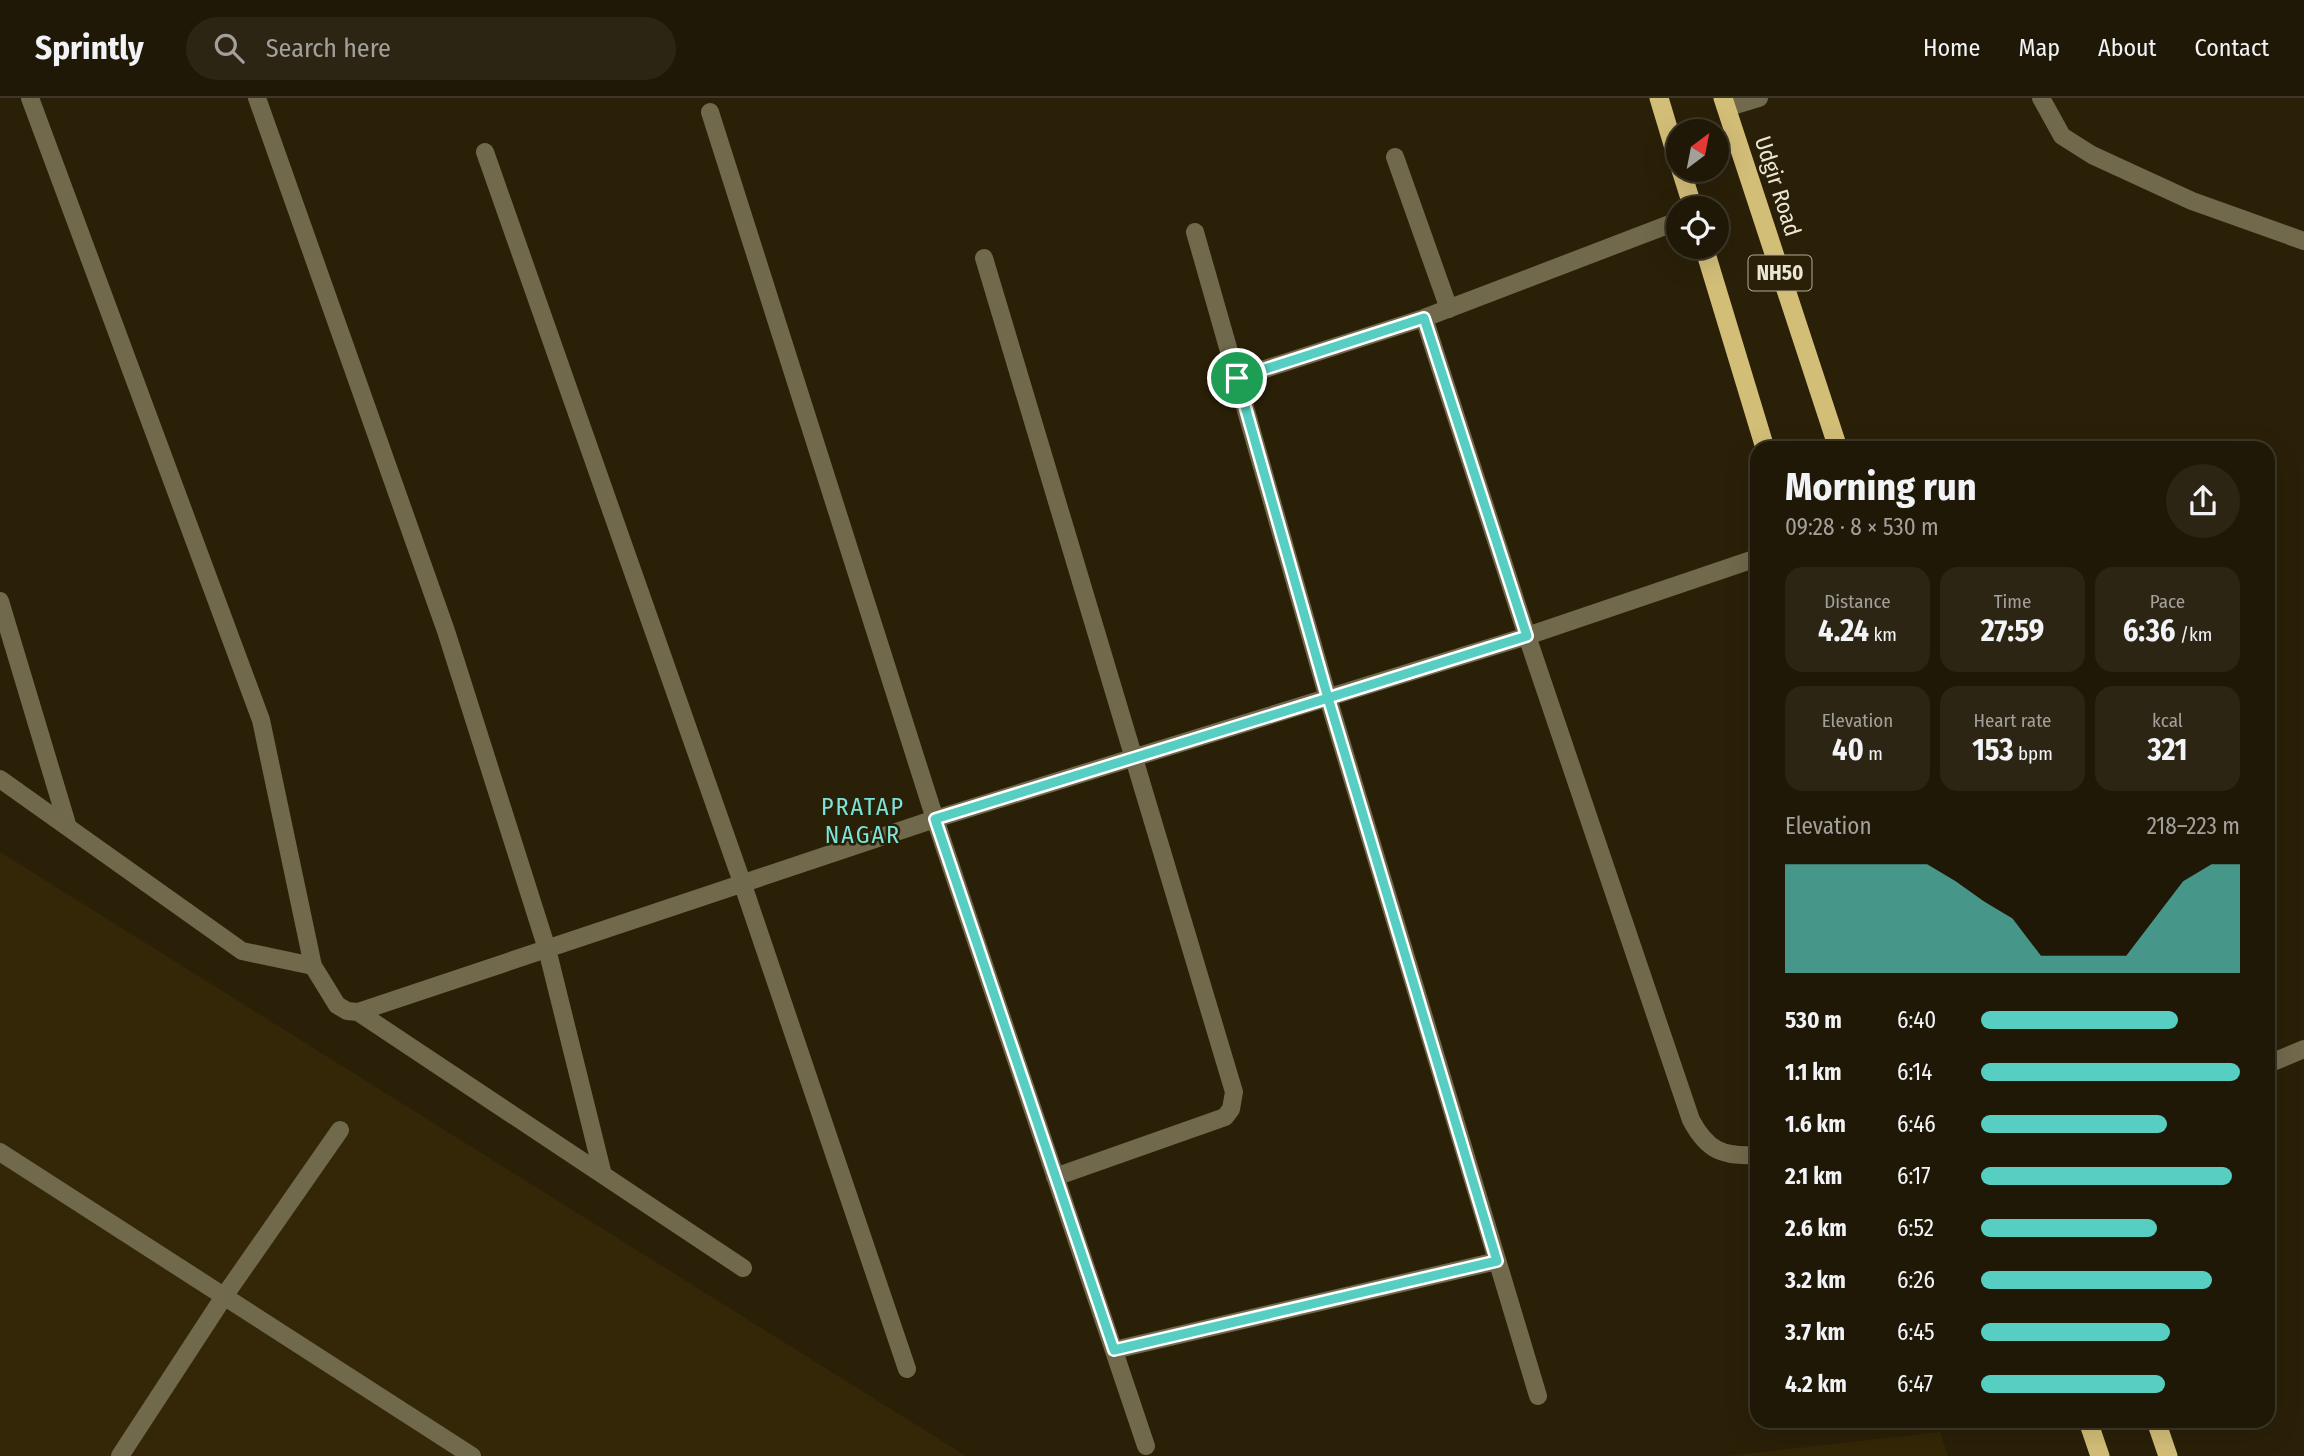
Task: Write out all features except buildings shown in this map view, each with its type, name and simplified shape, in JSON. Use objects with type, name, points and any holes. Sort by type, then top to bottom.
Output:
[{"type":"highway","points":[[1659,98],[1666,121]]},
{"type":"highway","name":"Udgir Road","points":[[1725,103],[1836,441]]},
{"type":"highway","name":"NH50","points":[[1708,259],[1763,441]]},
{"type":"highway","points":[[2090,1428],[2100,1456]]},
{"type":"highway","points":[[2158,1428],[2168,1456]]},
{"type":"street","points":[[30,98],[261,720],[313,966],[337,1005],[347,1011],[358,1012],[935,819],[1527,636],[1750,560]]},
{"type":"street","points":[[257,98],[446,631],[547,949],[604,1175]]},
{"type":"street","points":[[1725,103],[1759,98]]},
{"type":"street","points":[[2041,98],[2062,136],[2092,155],[2192,201],[2304,241]]},
{"type":"street","points":[[710,112],[935,819],[1146,1446]]},
{"type":"street","points":[[485,152],[743,885],[907,1369]]},
{"type":"street","points":[[1395,157],[1449,309]]},
{"type":"street","points":[[1237,378],[1424,318],[1666,226]]},
{"type":"street","points":[[1195,232],[1328,698],[1538,1396]]},
{"type":"street","points":[[984,258],[1234,1101],[1225,1117],[1055,1177]]},
{"type":"street","points":[[1424,318],[1527,636],[1691,1119],[1702,1142],[1721,1151],[1750,1155]]},
{"type":"street","points":[[0,601],[67,824]]},
{"type":"street","points":[[0,779],[67,824],[242,951],[313,966]]},
{"type":"street","points":[[358,1012],[743,1268]]},
{"type":"street","points":[[2275,1061],[2304,1049]]},
{"type":"street","points":[[120,1456],[225,1294],[340,1130]]},
{"type":"street","points":[[0,1152],[225,1294],[472,1456]]},
{"type":"street","points":[[1114,1350],[1497,1261]]},
{"type":"shaded area","points":[[0,852],[966,1456],[0,1456]]},
{"type":"shaded area","points":[[1940,1432],[1948,1456],[1727,1456]]},
{"type":"district","name":"PRATAP NAGAR","points":[[863,821]]},
{"type":"route","points":[[1237,378],[1328,698],[935,819],[1114,1350],[1497,1261],[1328,698],[1527,636],[1424,318],[1237,378]]}]
